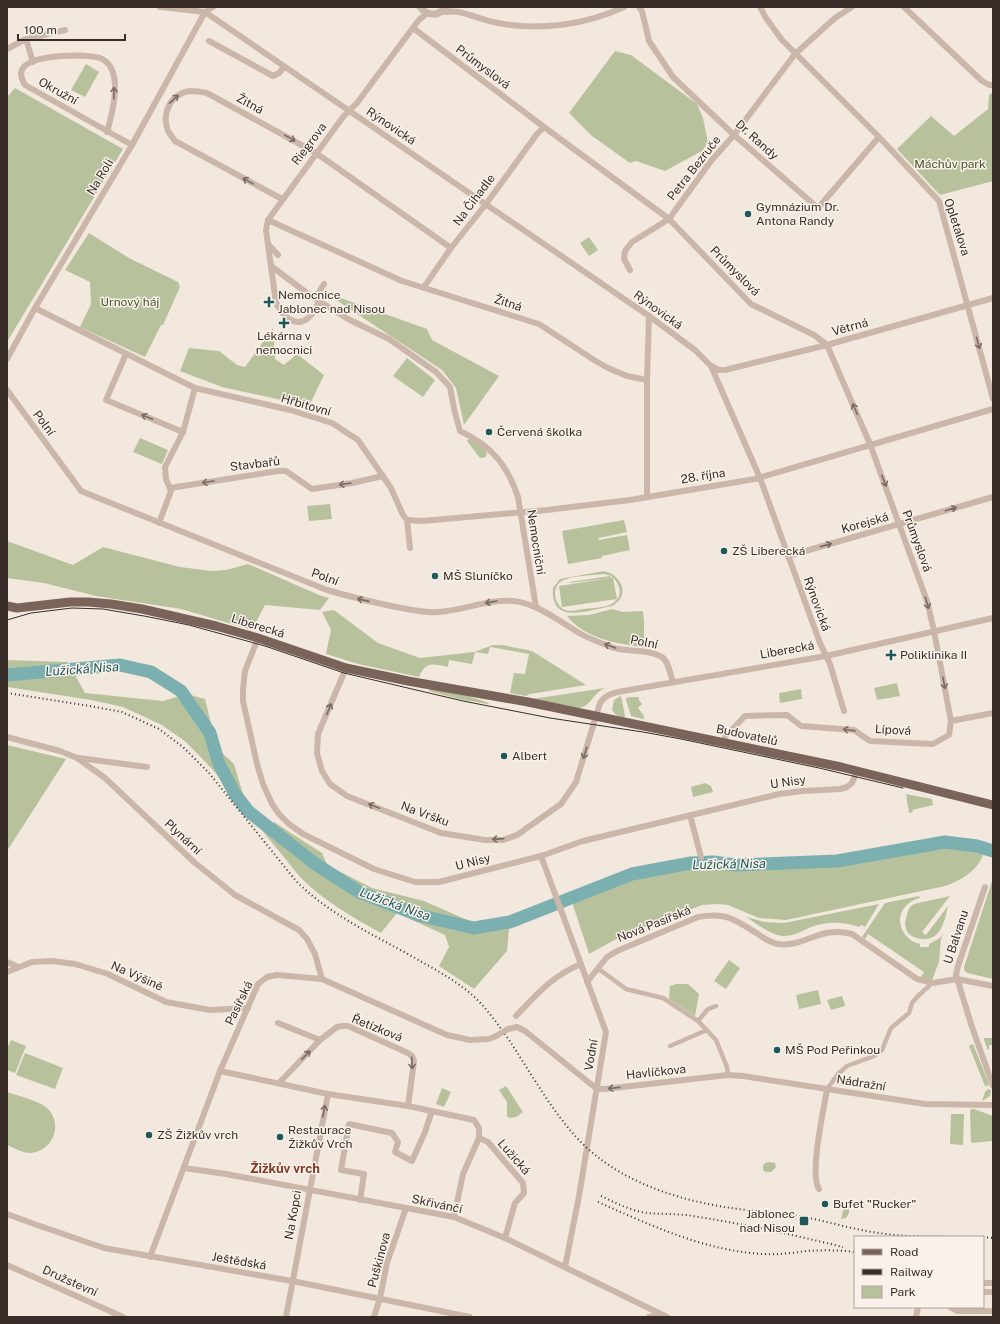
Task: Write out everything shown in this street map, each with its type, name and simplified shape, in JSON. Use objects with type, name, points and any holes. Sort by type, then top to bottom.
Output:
[{"type":"main road","name":"Liberecká","points":[[9,608],[36,607],[70,602],[111,604],[201,622],[258,638],[346,668],[494,696]]},
{"type":"main road","name":"Budovatelů","points":[[494,696],[723,742],[857,771],[993,805]]},
{"type":"street","name":"Rýnovická","points":[[160,7],[205,12],[649,316],[695,350],[711,366],[760,478],[826,656],[844,711]]},
{"type":"street","name":"Na Roli","points":[[7,359],[35,308],[132,145],[205,12],[213,7]]},
{"type":"street","name":"Riegrova","points":[[268,220],[316,153],[357,103],[418,21],[427,13],[420,7]]},
{"type":"street","name":"Riegrova","points":[[418,21],[420,7]]},
{"type":"street","points":[[427,13],[436,14],[443,10],[456,9],[497,23],[536,26],[572,23],[586,20],[624,7]]},
{"type":"street","name":"Dr. Randy","points":[[639,7],[642,11],[649,41],[662,62],[674,77],[734,135],[818,208],[878,137]]},
{"type":"street","name":"Opletalova","points":[[760,7],[782,40],[939,201],[993,399]]},
{"type":"street","name":"Petra Bezruče","points":[[630,270],[624,259],[625,250],[632,242],[669,219],[711,162],[734,135],[796,54],[836,18],[852,7]]},
{"type":"street","points":[[904,7],[982,81],[989,85],[993,85]]},
{"type":"street","name":"Průmyslová","points":[[413,28],[544,128],[669,219],[701,255],[751,304],[814,335],[827,345],[870,444],[927,602],[934,631]]},
{"type":"street","points":[[7,48],[26,39],[65,30]]},
{"type":"street","name":"Okružní","points":[[26,39],[33,62]]},
{"type":"street","points":[[209,41],[273,76],[279,73],[284,67]]},
{"type":"street","name":"Okružní","points":[[107,132],[114,107],[114,78],[112,69],[102,58],[78,55],[48,57],[27,64],[22,69],[21,78],[24,85],[107,132],[132,145]]},
{"type":"street","name":"Žitná","points":[[282,199],[175,142],[168,130],[166,118],[167,107],[172,99],[181,93],[192,91],[207,93],[316,153],[451,248]]},
{"type":"street","name":"Na Čihadle","points":[[424,287],[451,248],[486,204],[537,134],[544,128]]},
{"type":"street","points":[[268,220],[266,230],[275,297],[278,307],[285,317],[296,322],[306,319],[311,315],[324,284]]},
{"type":"street","name":"Žitná","points":[[268,220],[402,281],[539,324],[608,368],[627,376],[647,380]]},
{"type":"street","points":[[269,245],[278,255]]},
{"type":"street","points":[[271,266],[348,320],[389,339],[436,372],[450,387],[460,431],[473,437],[488,448],[507,470],[506,475],[510,485],[515,495],[518,497]]},
{"type":"street","name":"Větrná","points":[[711,366],[719,370],[725,370],[827,345],[993,298]]},
{"type":"street","name":"Hřbitovní","points":[[35,308],[195,388],[290,410],[332,423],[358,440],[391,488],[403,515],[407,520],[410,548]]},
{"type":"street","points":[[647,496],[647,380],[649,316]]},
{"type":"street","points":[[126,354],[106,400],[183,432]]},
{"type":"street","points":[[159,523],[170,496],[170,488],[166,479],[165,467],[183,432],[195,388]]},
{"type":"street","name":"Polní","points":[[7,390],[81,491],[280,572],[342,595],[425,612],[438,612],[499,601],[513,601],[536,607],[582,634],[613,648],[647,653],[663,658],[667,664],[673,682]]},
{"type":"street","name":"28. října","points":[[407,520],[422,521],[521,513],[630,500],[760,478],[870,444],[993,409]]},
{"type":"street","name":"Nemocniční","points":[[507,470],[513,481],[518,497],[536,607]]},
{"type":"street","name":"Stavbařů","points":[[170,488],[278,471],[286,471],[312,490],[383,476]]},
{"type":"street","name":"Korejská","points":[[788,556],[993,498]]},
{"type":"street","name":"Liberecká","points":[[597,716],[600,703],[603,698],[609,694],[826,656],[993,618]]},
{"type":"street","points":[[934,631],[951,721],[993,713]]},
{"type":"street","name":"U Nisy","points":[[258,638],[245,671],[243,701],[257,764],[263,784],[272,804],[289,824],[303,834],[374,869],[415,882],[439,882],[541,856],[583,841],[779,794],[802,790],[840,789],[847,787],[852,783],[857,771]]},
{"type":"street","name":"Na Vršku","points":[[346,668],[318,734],[317,754],[322,771],[330,784],[347,796],[441,833],[485,840],[503,840],[517,835],[561,804],[576,782],[597,716]]},
{"type":"street","name":"Lípová","points":[[723,742],[725,736],[745,716],[787,715],[801,726],[854,730],[870,741],[933,744],[941,741],[948,735],[951,721]]},
{"type":"street","name":"Plynární","points":[[7,737],[60,751],[77,758],[105,778],[180,850],[235,894],[299,930],[307,939],[315,954],[322,979]]},
{"type":"street","points":[[77,758],[147,767]]},
{"type":"street","points":[[690,815],[701,857]]},
{"type":"street","name":"Vodní","points":[[541,856],[606,1032],[565,1267]]},
{"type":"street","name":"U Balvanu","points":[[985,887],[956,972],[972,1028],[993,1086]]},
{"type":"street","name":"Nová Pasířská","points":[[587,982],[607,957],[617,951],[698,917],[721,915],[733,919],[763,938],[776,944],[792,944],[829,932],[843,931],[852,934],[917,979],[930,983]]},
{"type":"street","name":"Na Výšině","points":[[7,972],[32,962],[52,961],[75,964],[108,974],[166,1002],[210,1010],[248,1008]]},
{"type":"street","points":[[7,962],[18,968]]},
{"type":"street","points":[[516,1016],[550,981],[581,964]]},
{"type":"street","points":[[598,969],[626,989],[663,998],[698,1021],[716,1040],[727,1067],[728,1076]]},
{"type":"street","name":"Pasířská","points":[[150,1257],[220,1071],[258,984],[267,977],[277,975],[322,979],[447,1035],[470,1040],[489,1039],[508,1029],[517,1027],[525,1031],[597,1089]]},
{"type":"street","points":[[827,1089],[838,1074],[847,1066],[874,1056],[882,1050],[891,1028],[894,1024],[907,1015],[912,1003],[929,986],[930,983],[957,979],[993,986]]},
{"type":"street","points":[[698,1021],[708,1009],[716,1006]]},
{"type":"street","points":[[278,1023],[320,1040]]},
{"type":"street","name":"Řetízková","points":[[279,1083],[320,1040],[337,1028],[348,1026],[412,1056],[414,1061],[408,1106]]},
{"type":"street","points":[[670,1046],[707,1030]]},
{"type":"street","points":[[220,1071],[328,1094],[432,1111],[425,1132],[412,1160],[394,1152],[398,1142],[392,1133],[349,1124],[341,1170],[364,1174],[360,1200]]},
{"type":"street","name":"Havlíčkova","points":[[597,1089],[728,1076],[743,1076],[827,1089]]},
{"type":"street","name":"Nádražní","points":[[819,1189],[816,1185],[815,1170],[827,1089],[925,1104],[993,1105]]},
{"type":"street","name":"Na Kopci","points":[[286,1317],[328,1094]]},
{"type":"street","name":"Lužická","points":[[432,1111],[474,1120],[479,1128],[479,1138],[463,1174],[454,1217]]},
{"type":"street","name":"Lužická","points":[[479,1138],[488,1142],[523,1183],[524,1192],[515,1203],[505,1238]]},
{"type":"street","name":"Skřivánčí","points":[[184,1168],[226,1174],[454,1217],[505,1238],[664,1316]]},
{"type":"street","name":"Puškinova","points":[[374,1317],[380,1298],[387,1263],[406,1208]]},
{"type":"street","name":"Ještědská","points":[[7,1214],[104,1248],[292,1281],[380,1298],[452,1315],[470,1317]]},
{"type":"street","name":"Družstevní","points":[[7,1265],[123,1317]]},
{"type":"street","points":[[952,1308],[957,1311],[993,1311]]},
{"type":"street","points":[[649,1317],[664,1316]]},
{"type":"green space","points":[[615,51],[631,55],[697,104],[703,118],[708,143],[702,151],[665,171],[636,161],[630,163],[592,136],[569,113]]},
{"type":"green space","points":[[86,64],[99,72],[85,97],[71,90]]},
{"type":"green space","points":[[15,88],[123,149],[7,342],[7,97]]},
{"type":"green space","name":"Máchův park","points":[[993,92],[993,181],[940,195],[897,149],[931,116],[954,136],[988,109],[989,95]]},
{"type":"green space","name":"Urnový háj","points":[[89,233],[129,258],[178,282],[180,287],[163,325],[161,325],[145,357],[80,327],[91,304],[90,282],[65,270]]},
{"type":"green space","points":[[589,237],[598,250],[589,256],[580,243]]},
{"type":"green space","points":[[324,292],[427,329],[432,340],[499,376],[464,425],[456,388],[442,370]]},
{"type":"green space","points":[[273,328],[275,359],[284,365],[297,354],[324,375],[309,406],[222,387],[180,371],[189,348],[219,351],[237,365],[245,367]]},
{"type":"green space","points":[[407,358],[435,380],[423,397],[393,376]]},
{"type":"green space","points":[[140,438],[168,450],[162,464],[133,452]]},
{"type":"green space","points":[[468,439],[476,443],[487,453],[486,457],[480,458],[467,441]]},
{"type":"green space","points":[[330,504],[332,519],[309,521],[307,506]]},
{"type":"green space","points":[[624,520],[627,532],[599,538],[598,533],[599,540],[627,535],[630,550],[602,556],[602,558],[568,564],[562,531]]},
{"type":"green space","points":[[7,541],[73,565],[103,547],[180,567],[212,571],[226,570],[248,564],[329,598],[320,610],[265,605],[252,630],[181,609],[96,596],[44,583],[7,578]]},
{"type":"green space","points":[[604,571],[616,577],[622,586],[623,592],[618,602],[612,606],[573,613],[564,611],[558,607],[554,600],[553,588],[560,579]],"holes":[[[609,575],[619,586],[620,591],[617,599],[610,605],[599,608],[570,611],[565,610],[558,603],[555,590],[560,582],[583,576]]]},
{"type":"green space","points":[[610,576],[613,578],[617,599],[562,607],[559,586],[610,578],[570,583]]},
{"type":"green space","points":[[612,609],[623,612],[643,611],[644,647],[612,642],[592,635],[574,624],[567,616],[589,615]]},
{"type":"green space","points":[[334,610],[378,643],[420,658],[474,652],[493,645],[502,645],[532,651],[586,685],[530,694],[526,696],[510,693],[514,673],[525,674],[529,654],[490,647],[488,654],[475,652],[472,664],[449,660],[448,667],[438,665],[427,666],[424,668],[419,677],[358,664],[326,654],[331,630],[322,612]]},
{"type":"green space","points":[[7,660],[68,662],[85,693],[163,701],[187,694],[205,699],[217,748],[234,764],[246,804],[271,826],[274,822],[322,853],[327,865],[372,888],[424,901],[478,924],[510,918],[507,951],[474,989],[439,966],[449,947],[445,935],[397,913],[381,933],[339,908],[309,886],[213,770],[186,742],[162,725],[123,707],[91,700],[7,687]]},
{"type":"green space","points":[[897,683],[900,696],[877,700],[874,688]]},
{"type":"green space","points":[[605,688],[597,693],[584,707],[580,708],[532,699]]},
{"type":"green space","points":[[430,689],[462,694],[489,703],[463,700],[429,691]]},
{"type":"green space","points":[[801,689],[802,699],[780,703],[779,693]]},
{"type":"green space","points":[[621,696],[625,716],[624,718],[616,715],[612,710],[614,700]]},
{"type":"green space","points":[[639,697],[642,704],[638,708],[644,716],[644,719],[631,716],[626,700],[626,698]]},
{"type":"green space","points":[[7,745],[66,759],[7,851]]},
{"type":"green space","points":[[705,783],[711,786],[713,792],[693,797],[691,787]]},
{"type":"green space","points":[[906,794],[932,799],[933,805],[912,810],[913,812],[909,813]]},
{"type":"green space","points":[[935,847],[963,847],[984,850],[979,863],[970,873],[958,881],[945,886],[786,920],[759,918],[728,905],[702,905],[622,936],[589,954],[572,902],[643,875],[708,866],[752,868],[839,864]]},
{"type":"green space","points":[[993,878],[993,979],[967,973],[964,970],[964,967]]},
{"type":"green space","points":[[919,896],[920,898],[911,902],[903,909],[900,921],[904,933],[908,938],[920,944],[920,947],[929,947],[929,944],[940,938],[943,934],[941,939],[939,962],[932,980],[921,977],[924,972],[868,934],[865,939],[862,937],[885,903]]},
{"type":"green space","points":[[950,896],[922,932],[926,935],[948,906],[946,916],[940,930],[935,936],[928,939],[920,939],[909,934],[905,922],[910,907],[914,904]]},
{"type":"green space","points":[[879,904],[865,927],[861,925],[859,927],[841,923],[829,923],[817,925],[789,936],[782,936],[772,933],[746,917],[765,922],[784,923]]},
{"type":"green space","points":[[729,960],[740,968],[726,989],[714,981]]},
{"type":"green space","points":[[676,984],[688,984],[699,994],[695,1016],[669,999],[670,986]]},
{"type":"green space","points":[[818,990],[821,1004],[799,1009],[796,995]]},
{"type":"green space","points":[[842,996],[845,1006],[831,1010],[827,1000]]},
{"type":"green space","points":[[984,1038],[993,1038],[993,1045],[989,1045],[989,1050],[988,1050]]},
{"type":"green space","points":[[11,1040],[26,1046],[15,1073],[7,1070],[7,1049]]},
{"type":"green space","points":[[973,1044],[989,1084],[988,1086],[985,1086],[969,1046]]},
{"type":"green space","points":[[25,1053],[63,1068],[55,1089],[16,1075]]},
{"type":"green space","points":[[506,1086],[523,1112],[516,1117],[509,1118],[507,1116],[507,1102],[499,1090]]},
{"type":"green space","points":[[442,1088],[451,1092],[444,1107],[436,1104]]},
{"type":"green space","points":[[988,1089],[991,1090],[990,1096],[982,1101],[985,1092]]},
{"type":"green space","points":[[7,1092],[41,1104],[49,1110],[53,1116],[55,1130],[53,1137],[44,1148],[38,1152],[27,1153],[7,1145]]},
{"type":"green space","points":[[971,1109],[993,1116],[993,1145],[992,1141],[972,1143]]},
{"type":"green space","points":[[951,1114],[964,1114],[963,1145],[950,1144]]},
{"type":"green space","points":[[765,1163],[775,1163],[776,1167],[771,1172],[766,1172],[763,1170],[763,1166]]},
{"type":"green space","points":[[845,1202],[849,1206],[849,1213],[846,1218],[841,1219]]},
{"type":"waterway","name":"Lužická Nisa","points":[[7,675],[120,665],[151,672],[181,691],[210,733],[219,764],[235,794],[248,811],[314,863],[359,892],[418,915],[474,928],[510,922],[632,874],[691,863],[713,862],[736,865],[837,861],[945,842],[977,846],[993,851]]},
{"type":"waterway","name":"Lužická Nisa","points":[[7,676],[15,674]]},
{"type":"tram line","points":[[7,620],[31,613],[72,608],[103,609],[144,616],[189,625],[265,646],[344,673],[463,701],[550,718],[681,739],[819,768],[903,788]]},
{"type":"railway","points":[[7,693],[122,712],[159,729],[183,747],[209,773],[296,881],[309,893],[353,924],[450,979],[464,988],[481,1003],[491,1015],[550,1104],[568,1128],[594,1154],[629,1177],[669,1194],[690,1200],[731,1208],[803,1217],[891,1235],[915,1236]]},
{"type":"railway","points":[[601,1196],[636,1211],[687,1215],[712,1219],[843,1247]]},
{"type":"railway","points":[[598,1202],[678,1236],[720,1248],[741,1252],[769,1254],[785,1254],[818,1250],[854,1252]]},
{"type":"railway","points":[[984,1237],[993,1238]]},
{"type":"place","name":"Gymnázium Dr. Antona Randy","points":[[748,214]]},
{"type":"place","name":"Nemocnice Jablonec nad Nisou","points":[[269,302]]},
{"type":"place","name":"Lékárna v nemocnici","points":[[284,323]]},
{"type":"place","name":"Červená školka","points":[[489,432]]},
{"type":"place","name":"ZŠ Liberecká","points":[[724,551]]},
{"type":"place","name":"MŠ Sluníčko","points":[[435,576]]},
{"type":"place","name":"Poliklinika II","points":[[891,655]]},
{"type":"place","name":"Albert","points":[[504,756]]},
{"type":"place","name":"MŠ Pod Peřinkou","points":[[777,1050]]},
{"type":"place","name":"ZŠ Žižkův vrch","points":[[149,1135]]},
{"type":"place","name":"Restaurace Žižkův Vrch","points":[[280,1137]]},
{"type":"place","name":"Bufet \"Rucker\"","points":[[825,1204]]},
{"type":"place","name":"Jablonec nad Nisou","points":[[804,1221]]},
{"type":"district","name":"Žižkův vrch","points":[[285,1168]]}]
